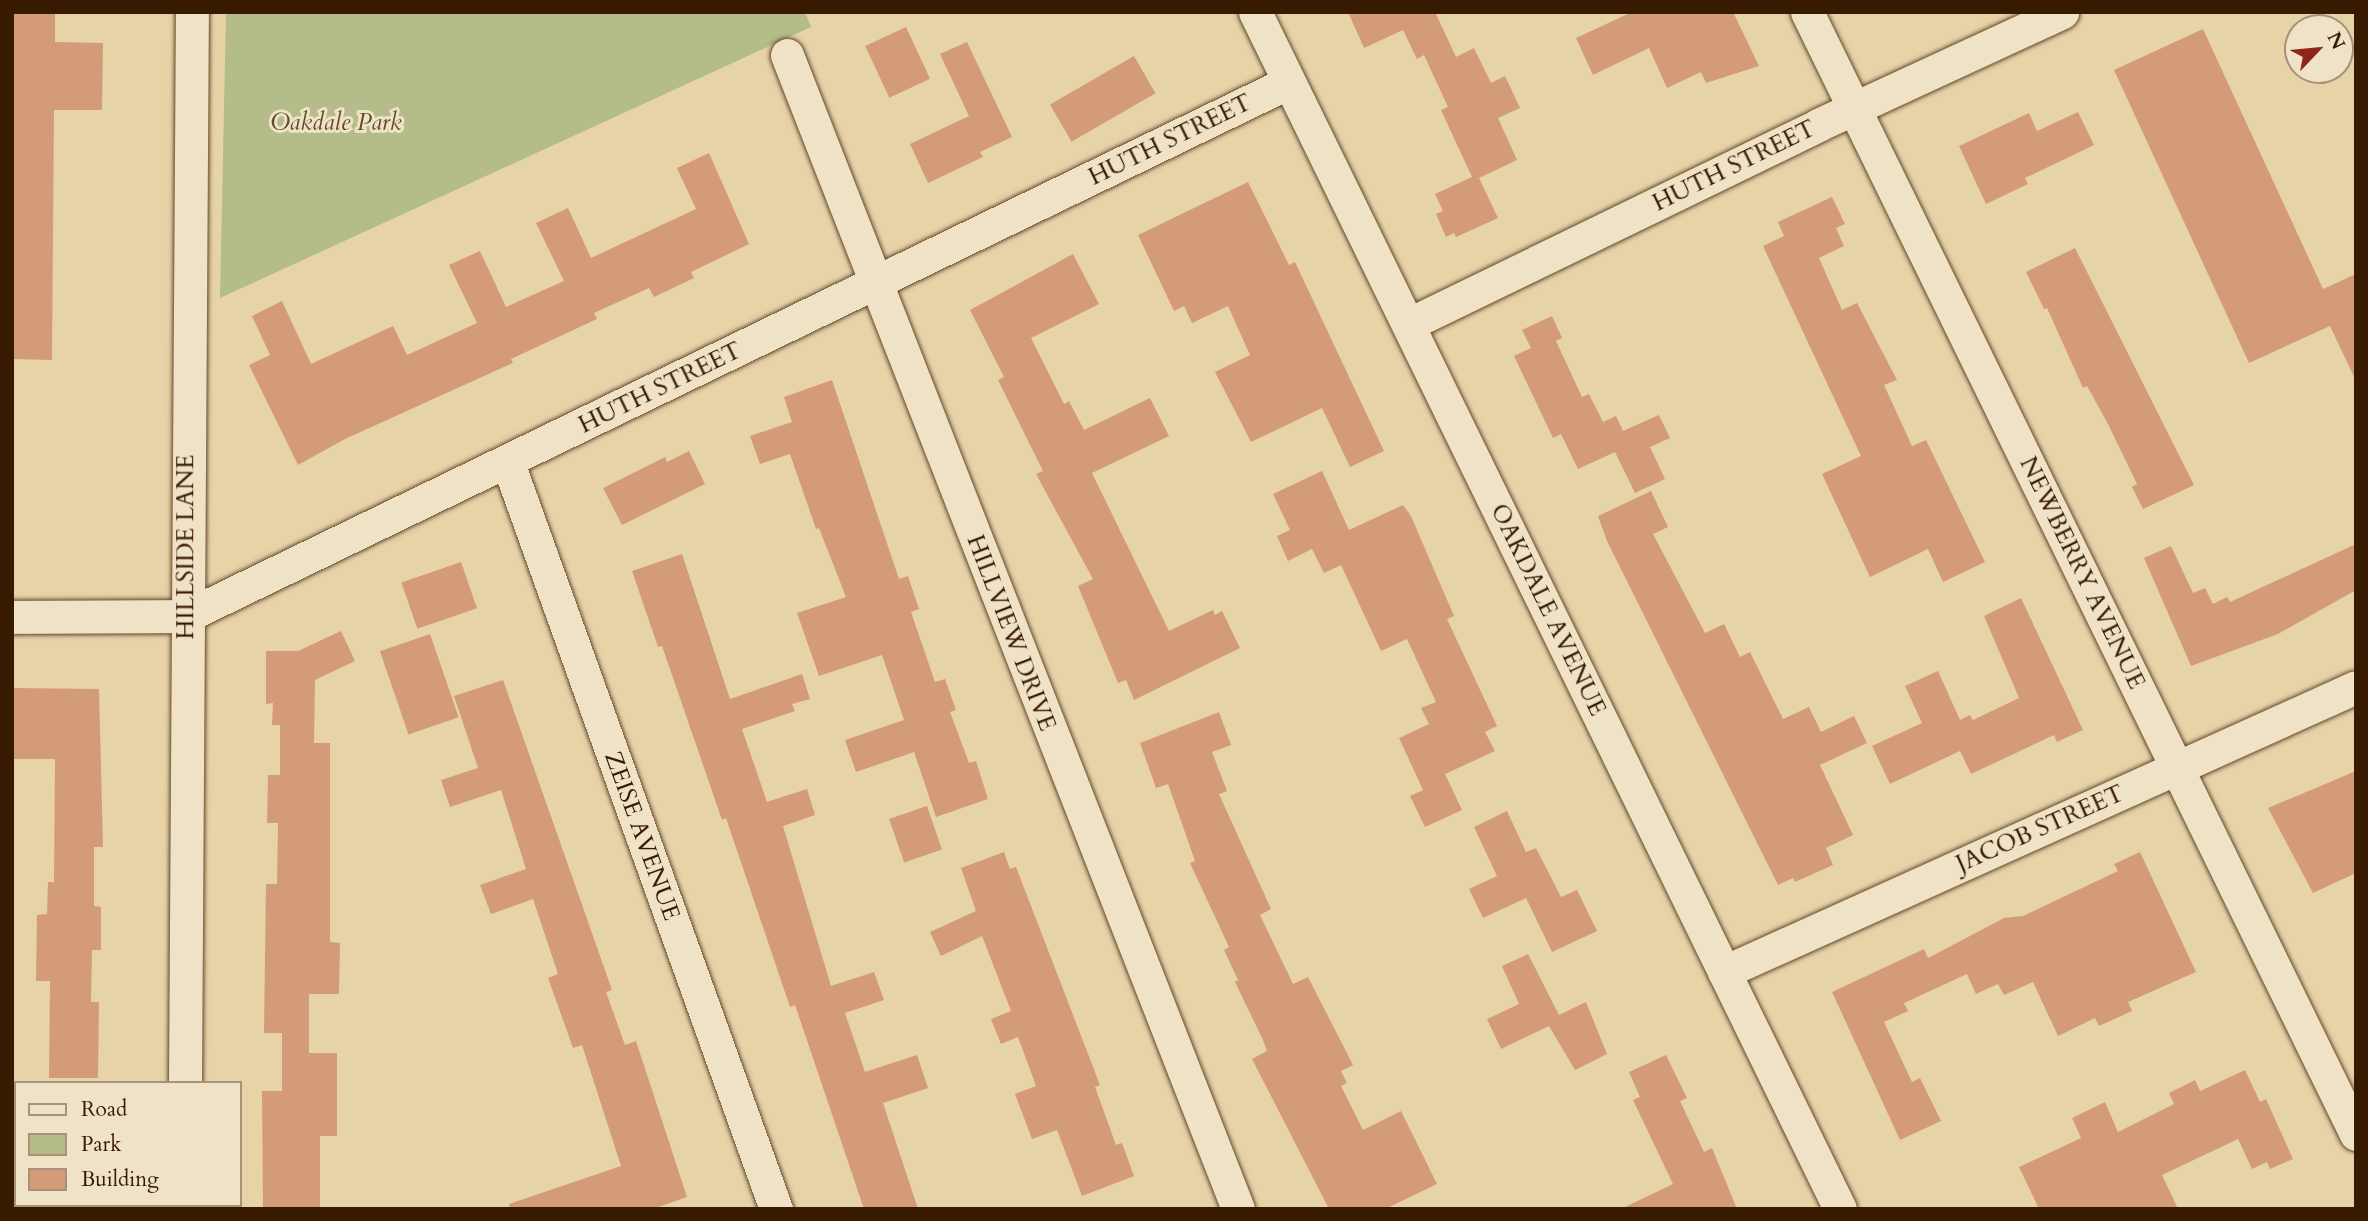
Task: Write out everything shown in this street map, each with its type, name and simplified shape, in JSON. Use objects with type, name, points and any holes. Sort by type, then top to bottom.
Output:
[{"type":"street","name":"HILLSIDE LANE","points":[[185,1081],[192,12]]},
{"type":"street","name":"OAKDALE AVENUE","points":[[1255,12],[1840,1209]]},
{"type":"street","name":"NEWBERRY AVENUE","points":[[1807,12],[2356,1134]]},
{"type":"street","name":"HUTH STREET","points":[[1409,324],[1854,108],[2062,12]]},
{"type":"street","name":"HILLVIEW DRIVE","points":[[786,55],[1238,1209]]},
{"type":"street","name":"HUTH STREET","points":[[12,617],[186,616],[508,463],[1289,82]]},
{"type":"street","name":"ZEISE AVENUE","points":[[508,463],[776,1209]]},
{"type":"street","name":"JACOB STREET","points":[[1724,972],[2356,687]]},
{"type":"green space","name":"Oakdale Park","points":[[226,12],[805,12],[811,27],[220,298]]},
{"type":"building","points":[[12,12],[55,12],[55,42],[103,43],[102,110],[54,110],[52,360],[12,359]]},
{"type":"building","points":[[1348,12],[1441,12],[1436,14],[1456,57],[1474,48],[1491,83],[1505,76],[1520,108],[1498,118],[1517,160],[1479,178],[1498,218],[1456,237],[1454,233],[1446,237],[1436,214],[1443,211],[1435,194],[1472,177],[1441,110],[1448,107],[1424,55],[1417,59],[1403,30],[1364,48]]},
{"type":"building","points":[[1632,12],[1733,12],[1759,66],[1706,83],[1701,72],[1667,88],[1649,48],[1593,75],[1576,38]]},
{"type":"building","points":[[906,27],[930,79],[889,98],[865,46]]},
{"type":"building","points":[[2203,29],[2323,289],[2356,274],[2356,381],[2330,326],[2249,363],[2114,70]]},
{"type":"building","points":[[967,42],[1012,137],[980,152],[983,157],[928,183],[910,144],[969,116],[940,54]]},
{"type":"building","points":[[1134,56],[1156,93],[1071,142],[1050,104]]},
{"type":"building","points":[[2078,112],[2094,145],[2025,178],[2028,184],[1986,204],[1959,146],[2029,113],[2037,131]]},
{"type":"building","points":[[709,153],[749,244],[691,272],[694,278],[654,297],[649,288],[594,313],[597,319],[511,359],[513,363],[345,439],[298,465],[249,365],[270,355],[252,316],[282,301],[311,364],[393,326],[407,355],[477,323],[449,265],[480,251],[506,307],[564,281],[536,223],[568,208],[591,258],[696,209],[677,168]]},
{"type":"building","points":[[1248,182],[1289,265],[1295,262],[1384,451],[1350,467],[1322,408],[1251,442],[1215,372],[1250,355],[1228,306],[1192,323],[1184,306],[1174,311],[1138,235]]},
{"type":"building","points":[[1832,197],[1845,224],[1836,228],[1844,246],[1819,258],[1842,310],[1857,303],[1897,380],[1884,385],[1912,446],[1926,440],[1985,562],[1943,582],[1928,549],[1870,577],[1822,474],[1861,456],[1763,246],[1784,236],[1778,222]]},
{"type":"building","points":[[2075,248],[2194,485],[2143,509],[2132,487],[2137,484],[2108,424],[2087,386],[2083,388],[2047,308],[2044,309],[2026,272]]},
{"type":"building","points":[[1073,254],[1099,304],[1031,338],[1064,404],[1069,401],[1084,430],[1150,398],[1169,436],[1092,473],[1169,631],[1213,610],[1215,615],[1222,611],[1240,648],[1134,700],[1126,680],[1118,683],[1078,586],[1093,579],[1036,474],[1043,471],[998,380],[1004,377],[970,310]]},
{"type":"building","points":[[1552,316],[1562,338],[1556,341],[1582,397],[1589,394],[1603,422],[1616,416],[1623,431],[1659,415],[1670,438],[1650,447],[1665,479],[1635,493],[1615,452],[1578,469],[1561,434],[1553,438],[1514,356],[1531,348],[1522,330]]},
{"type":"building","points":[[832,380],[899,579],[908,576],[919,609],[911,612],[935,682],[945,679],[956,710],[950,712],[969,763],[976,761],[988,799],[936,817],[914,752],[856,772],[845,740],[904,720],[882,655],[819,676],[797,613],[846,597],[819,528],[816,529],[790,454],[760,464],[750,436],[792,422],[784,397]]},
{"type":"building","points":[[689,451],[705,484],[622,525],[603,488],[665,457],[667,462]]},
{"type":"building","points":[[1322,471],[1349,530],[1403,505],[1411,516],[1454,616],[1447,619],[1497,726],[1485,732],[1495,751],[1445,774],[1462,810],[1425,827],[1410,796],[1423,790],[1399,738],[1429,724],[1421,708],[1436,702],[1407,639],[1381,651],[1341,565],[1324,573],[1312,549],[1288,561],[1277,536],[1290,530],[1273,494]]},
{"type":"building","points":[[1651,491],[1668,527],[1653,534],[1705,633],[1724,624],[1740,657],[1750,652],[1783,719],[1809,707],[1821,732],[1854,716],[1867,743],[1820,765],[1853,835],[1826,848],[1833,865],[1795,882],[1793,878],[1778,885],[1607,541],[1598,516]]},
{"type":"building","points":[[2356,544],[2356,590],[2278,634],[2191,666],[2144,558],[2171,546],[2193,593],[2205,588],[2213,604],[2227,597],[2230,602]]},
{"type":"building","points":[[682,554],[730,699],[802,674],[810,699],[792,704],[795,711],[742,729],[767,802],[807,789],[815,815],[783,826],[831,986],[874,972],[884,1000],[845,1013],[865,1072],[917,1055],[928,1088],[883,1103],[918,1209],[864,1209],[795,1005],[790,1007],[726,818],[722,820],[662,646],[658,647],[632,571]]},
{"type":"building","points":[[461,562],[477,608],[417,629],[401,583]]},
{"type":"building","points":[[2021,598],[2083,730],[2057,742],[2054,735],[1971,774],[1960,751],[1890,784],[1872,746],[1922,723],[1905,686],[1938,671],[1960,720],[1970,715],[1973,720],[2019,698],[1984,616]]},
{"type":"building","points":[[341,631],[355,661],[315,680],[314,743],[330,743],[330,942],[340,943],[339,994],[309,994],[309,1053],[337,1053],[337,1136],[320,1136],[320,1209],[263,1209],[262,1091],[282,1091],[282,1033],[264,1033],[266,884],[277,884],[278,823],[267,823],[268,775],[280,775],[280,725],[272,725],[273,703],[266,704],[266,651],[298,651]]},
{"type":"building","points":[[430,634],[459,717],[409,734],[380,651]]},
{"type":"building","points":[[503,680],[612,990],[606,992],[625,1045],[636,1041],[687,1197],[653,1209],[510,1209],[509,1204],[621,1166],[582,1045],[573,1048],[548,978],[558,974],[533,899],[491,914],[480,885],[526,869],[501,790],[450,807],[441,780],[478,768],[454,696]]},
{"type":"building","points":[[12,688],[99,689],[103,847],[94,847],[94,906],[101,907],[101,950],[92,950],[91,1002],[99,1002],[98,1078],[49,1078],[50,981],[36,981],[37,915],[47,914],[48,882],[54,882],[55,759],[12,759]]},
{"type":"building","points":[[1219,712],[1231,745],[1212,752],[1227,791],[1219,794],[1271,909],[1260,915],[1293,984],[1308,977],[1353,1065],[1341,1071],[1347,1083],[1341,1086],[1363,1130],[1401,1111],[1437,1184],[1385,1209],[1329,1209],[1252,1059],[1267,1051],[1235,982],[1238,980],[1224,950],[1229,947],[1190,863],[1195,861],[1168,784],[1156,788],[1140,743]]},
{"type":"building","points":[[2356,771],[2356,873],[2313,893],[2268,808]]},
{"type":"building","points":[[927,806],[942,849],[904,863],[889,819]]},
{"type":"building","points":[[1507,811],[1526,852],[1536,848],[1561,897],[1577,890],[1597,931],[1552,952],[1526,898],[1483,918],[1469,889],[1497,876],[1474,827]]},
{"type":"building","points":[[1004,852],[1010,869],[1016,867],[1100,1085],[1095,1087],[1116,1145],[1122,1143],[1134,1176],[1082,1196],[1057,1130],[1032,1139],[1015,1094],[1036,1086],[1018,1037],[1001,1044],[991,1019],[1011,1011],[982,936],[941,956],[930,932],[976,911],[961,868]]},
{"type":"building","points":[[2140,852],[2196,972],[2128,1002],[2132,1011],[2099,1026],[2095,1018],[2058,1036],[2033,982],[2004,995],[1998,984],[1976,994],[1967,974],[1904,1003],[1908,1011],[1884,1022],[1912,1082],[1920,1078],[1941,1121],[1900,1140],[1832,992],[1924,949],[1928,958],[2004,918],[2023,916],[2118,871],[2114,864]]},
{"type":"building","points":[[1528,954],[1559,1015],[1586,1002],[1607,1054],[1575,1070],[1549,1026],[1501,1049],[1487,1019],[1519,1004],[1502,966]]},
{"type":"building","points":[[1666,1055],[1687,1098],[1680,1101],[1704,1152],[1712,1148],[1737,1209],[1621,1209],[1673,1184],[1633,1100],[1640,1097],[1629,1072]]},
{"type":"building","points":[[2245,1070],[2260,1102],[2266,1099],[2293,1159],[2270,1169],[2267,1162],[2252,1169],[2238,1139],[2162,1175],[2178,1209],[2039,1209],[2019,1167],[2081,1138],[2072,1118],[2105,1102],[2118,1132],[2174,1104],[2169,1093],[2195,1080],[2200,1091]]}]
